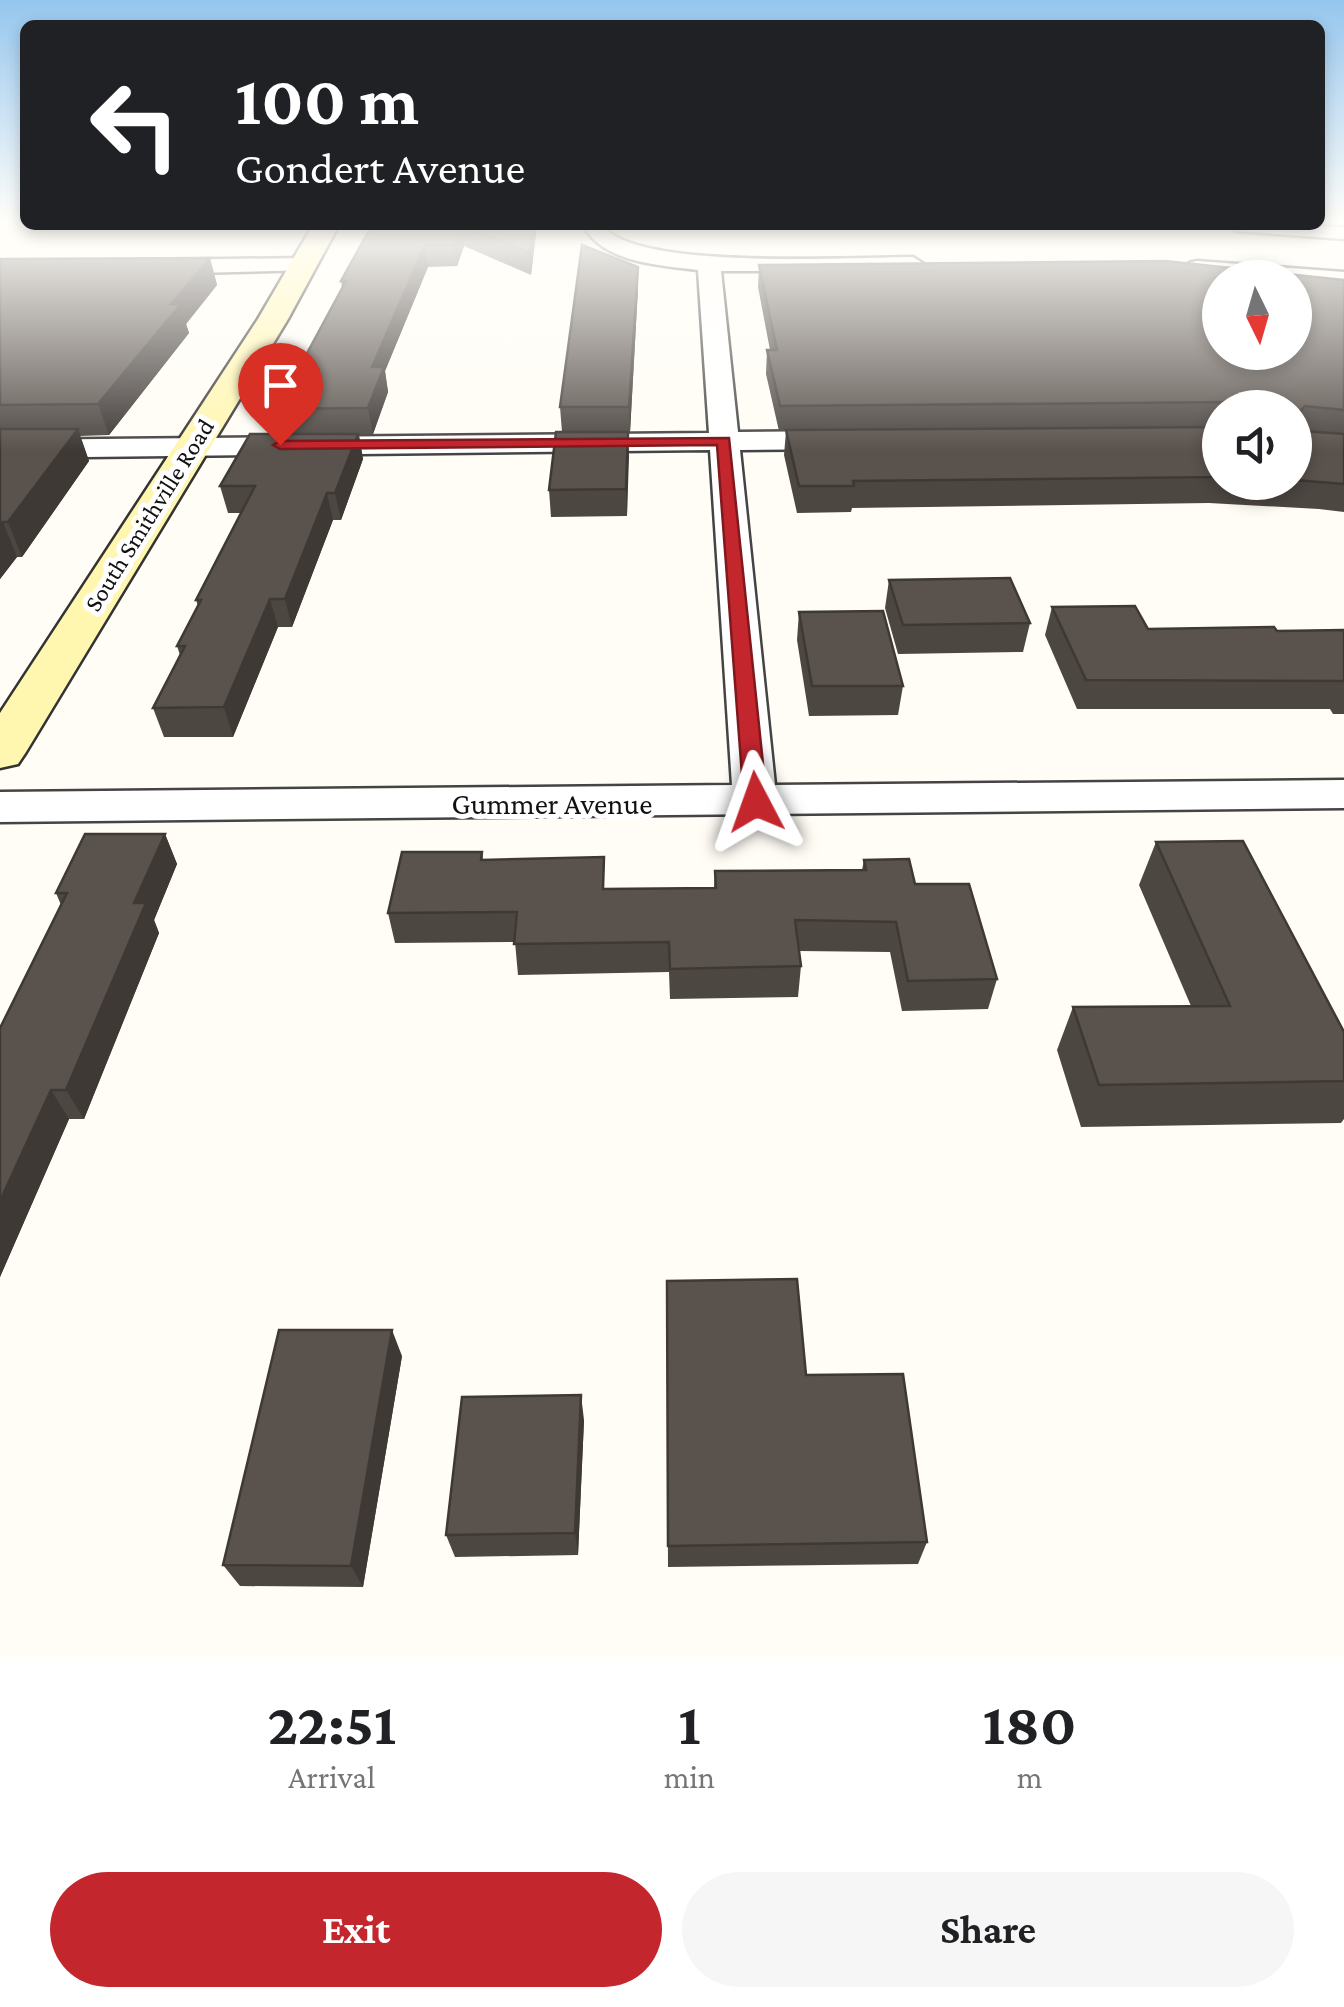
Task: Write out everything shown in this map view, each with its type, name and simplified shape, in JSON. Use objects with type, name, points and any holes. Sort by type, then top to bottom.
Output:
[{"type":"main road","name":"South Smithville Road","points":[[0,752],[285,296]]},
{"type":"street","points":[[712,296],[756,802]]},
{"type":"street","points":[[0,449],[883,440]]},
{"type":"street","name":"Gummer Avenue","points":[[0,807],[1344,794]]},
{"type":"building","points":[[0,296],[178,296],[171,304],[181,304],[98,404],[0,405]]},
{"type":"building","points":[[338,296],[403,296],[372,367],[384,367],[368,408],[264,409],[287,368],[299,368]]},
{"type":"building","points":[[575,296],[636,296],[629,407],[560,407]]},
{"type":"building","points":[[766,296],[1202,296],[1202,370],[1312,370],[1312,296],[1344,296],[1344,410],[1312,407],[1312,390],[1202,390],[1202,402],[780,406],[767,350],[777,350]]},
{"type":"building","points":[[1202,427],[1202,477],[853,481],[854,486],[799,486],[786,430]]},
{"type":"building","points":[[0,429],[78,429],[8,522],[0,526]]},
{"type":"building","points":[[556,432],[628,432],[626,489],[549,490]]},
{"type":"building","points":[[1312,432],[1344,434],[1344,484],[1312,481]]},
{"type":"building","points":[[250,434],[358,434],[335,493],[327,493],[285,599],[270,599],[224,707],[153,708],[185,646],[177,646],[201,600],[196,600],[255,486],[220,486]]},
{"type":"building","points":[[1010,578],[1030,623],[903,625],[889,580]]},
{"type":"building","points":[[1135,606],[1148,629],[1344,630],[1344,681],[1086,680],[1052,607]]},
{"type":"building","points":[[883,611],[903,686],[812,686],[799,612]]},
{"type":"building","points":[[85,834],[165,834],[134,903],[146,903],[66,1090],[51,1090],[0,1201],[0,1028],[67,893],[56,893]]},
{"type":"building","points":[[1243,841],[1344,1032],[1344,1081],[1099,1085],[1073,1007],[1230,1006],[1156,842]]},
{"type":"building","points":[[402,852],[482,852],[481,860],[604,857],[603,889],[716,888],[715,871],[866,870],[864,860],[909,859],[915,884],[969,884],[997,979],[908,981],[896,922],[795,920],[801,966],[670,969],[669,942],[514,944],[517,912],[388,913]]},
{"type":"building","points":[[797,1279],[806,1375],[903,1374],[927,1542],[668,1546],[667,1281]]},
{"type":"building","points":[[279,1330],[392,1330],[351,1566],[223,1565]]},
{"type":"building","points":[[581,1395],[575,1533],[446,1535],[462,1397]]},
{"type":"route","points":[[280,445],[724,441],[756,802]]}]
